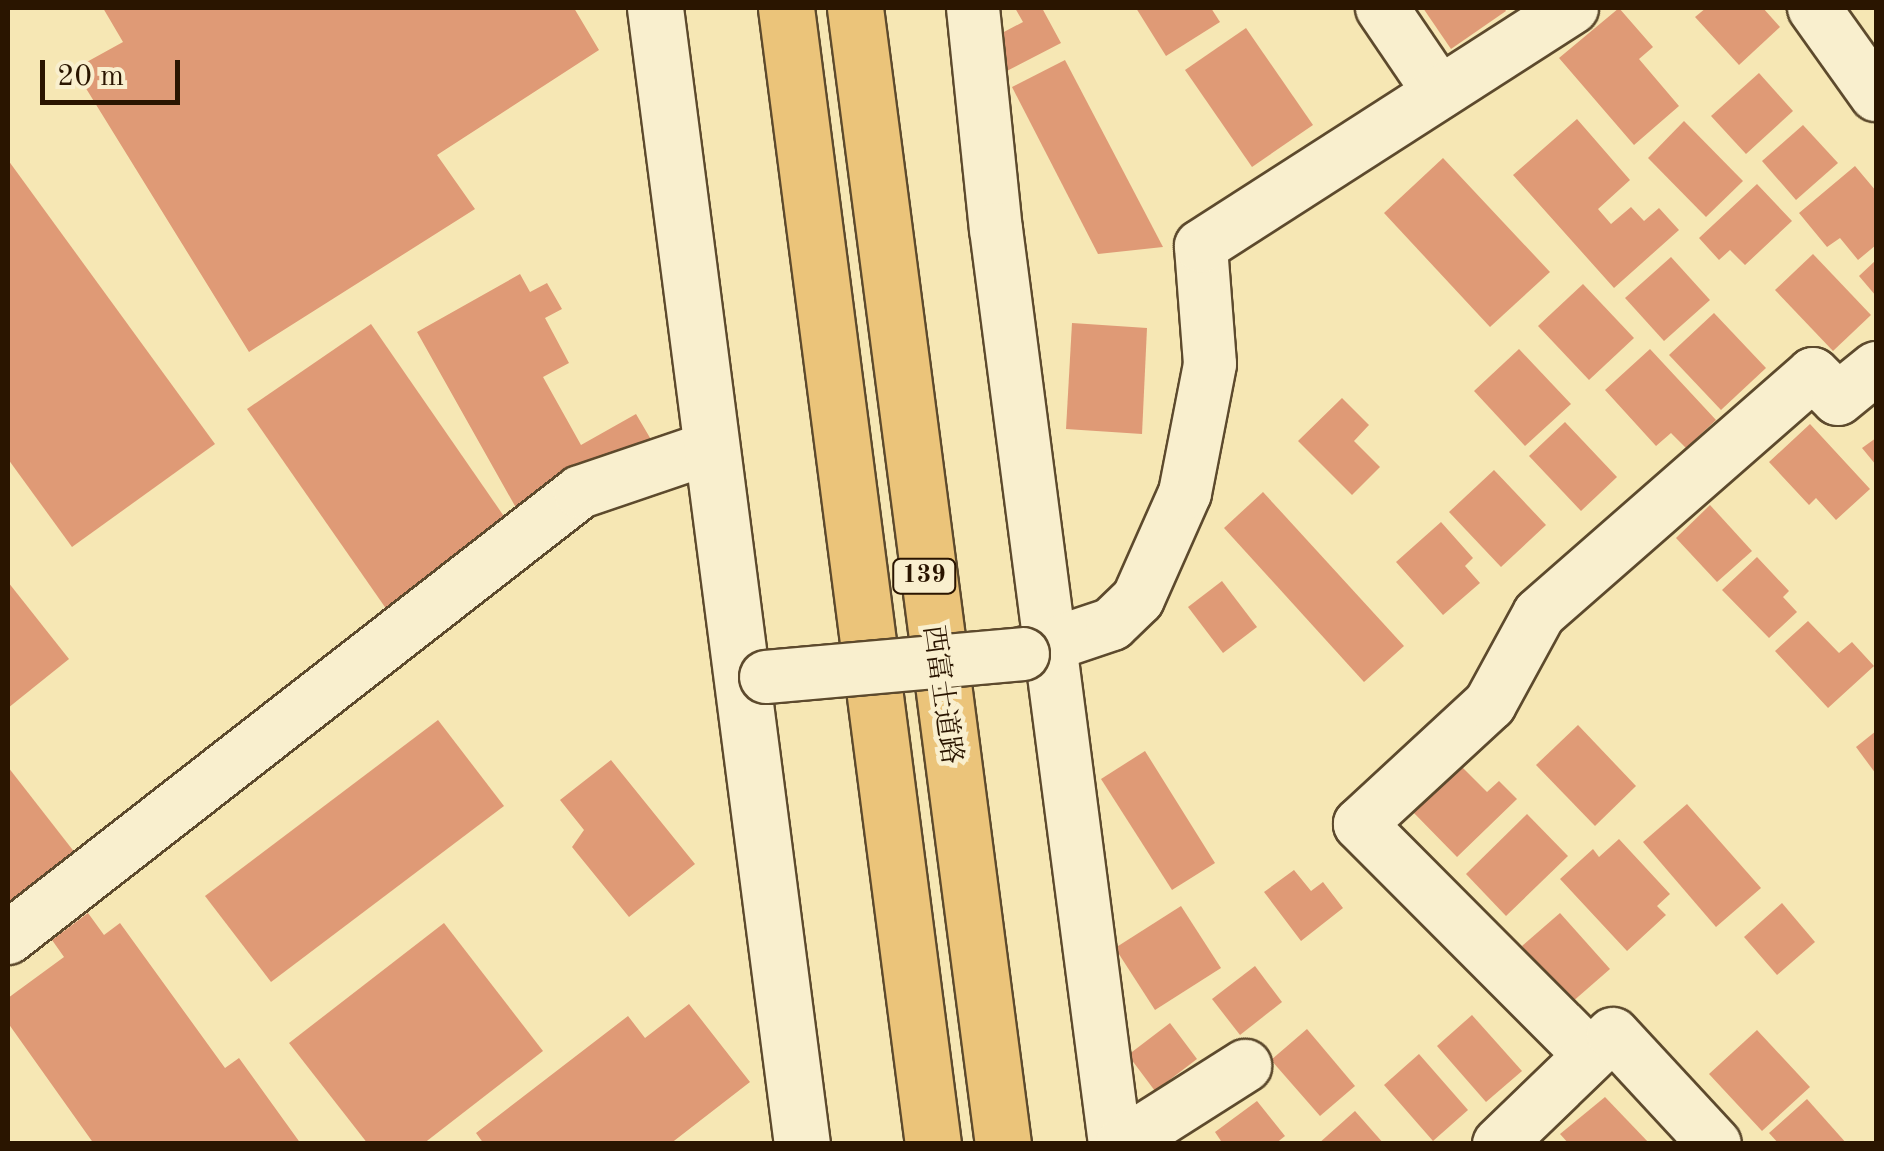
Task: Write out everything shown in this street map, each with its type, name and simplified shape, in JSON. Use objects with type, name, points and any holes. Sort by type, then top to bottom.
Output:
[{"type":"highway","name":"139","points":[[786,8],[934,1144]]},
{"type":"highway","name":"西富士道路","points":[[855,8],[928,602],[1004,1144]]},
{"type":"street","points":[[656,8],[709,448],[753,678],[802,1144]]},
{"type":"street","points":[[973,8],[1037,652],[1119,1144],[1245,1066]]},
{"type":"street","points":[[1382,8],[1439,92]]},
{"type":"street","points":[[753,678],[1037,652],[1112,624],[1138,599],[1184,493],[1210,364],[1201,246],[1572,8]]},
{"type":"street","points":[[1814,8],[1876,95]]},
{"type":"street","points":[[1590,1055],[1360,824],[1490,704],[1539,614],[1813,374],[1838,399],[1876,368]]},
{"type":"street","points":[[8,938],[580,492],[709,448]]},
{"type":"street","points":[[1498,1144],[1612,1034],[1715,1144]]},
{"type":"building","points":[[103,8],[574,8],[599,50],[437,155],[475,209],[249,352],[74,69],[123,42]]},
{"type":"building","points":[[1015,8],[1042,8],[1061,43],[997,76],[1002,33],[1023,22]]},
{"type":"building","points":[[1136,8],[1211,8],[1220,22],[1166,56]]},
{"type":"building","points":[[1423,8],[1504,8],[1506,11],[1451,49]]},
{"type":"building","points":[[1619,8],[1653,47],[1639,59],[1679,106],[1634,145],[1559,58]]},
{"type":"building","points":[[1706,8],[1763,8],[1780,27],[1739,65],[1695,17]]},
{"type":"building","points":[[1246,28],[1313,125],[1252,167],[1185,70]]},
{"type":"building","points":[[1065,60],[1163,247],[1098,254],[1012,87]]},
{"type":"building","points":[[1759,73],[1793,111],[1746,154],[1711,116]]},
{"type":"building","points":[[1577,119],[1630,180],[1598,209],[1611,224],[1631,207],[1644,221],[1659,208],[1679,230],[1614,288],[1513,175]]},
{"type":"building","points":[[1684,121],[1743,181],[1706,217],[1648,158]]},
{"type":"building","points":[[1803,125],[1838,163],[1796,200],[1762,161]]},
{"type":"building","points":[[1443,158],[1550,272],[1490,327],[1384,213]]},
{"type":"building","points":[[8,160],[215,444],[72,547],[8,459]]},
{"type":"building","points":[[1855,166],[1876,191],[1876,245],[1858,260],[1840,238],[1827,247],[1799,213]]},
{"type":"building","points":[[1757,184],[1792,221],[1745,265],[1730,250],[1719,260],[1699,238]]},
{"type":"building","points":[[1813,254],[1871,315],[1833,351],[1775,290]]},
{"type":"building","points":[[1671,257],[1710,300],[1664,341],[1625,298]]},
{"type":"building","points":[[1876,260],[1876,296],[1859,276]]},
{"type":"building","points":[[520,274],[530,292],[547,283],[562,309],[545,318],[569,363],[543,377],[581,445],[636,414],[656,448],[524,522],[417,332]]},
{"type":"building","points":[[1583,284],[1634,338],[1589,380],[1538,326]]},
{"type":"building","points":[[1714,313],[1766,368],[1721,410],[1669,355]]},
{"type":"building","points":[[1072,323],[1147,328],[1142,434],[1066,429]]},
{"type":"building","points":[[371,324],[510,525],[387,610],[247,409]]},
{"type":"building","points":[[1519,349],[1571,404],[1525,446],[1474,391]]},
{"type":"building","points":[[1650,349],[1716,420],[1686,448],[1671,433],[1656,446],[1605,390]]},
{"type":"building","points":[[1342,398],[1369,425],[1354,441],[1380,467],[1352,495],[1298,441]]},
{"type":"building","points":[[1565,422],[1617,477],[1581,511],[1529,456]]},
{"type":"building","points":[[1810,424],[1870,489],[1836,520],[1816,498],[1809,505],[1769,462]]},
{"type":"building","points":[[1876,438],[1876,465],[1862,448]]},
{"type":"building","points":[[1494,470],[1546,525],[1501,567],[1449,512]]},
{"type":"building","points":[[1263,492],[1404,646],[1364,682],[1224,528]]},
{"type":"building","points":[[1710,505],[1752,551],[1717,582],[1676,538]]},
{"type":"building","points":[[1441,522],[1473,558],[1465,566],[1480,583],[1443,615],[1396,562]]},
{"type":"building","points":[[1757,557],[1789,591],[1783,597],[1797,612],[1769,638],[1722,590]]},
{"type":"building","points":[[1222,581],[1257,627],[1223,653],[1188,607]]},
{"type":"building","points":[[8,582],[69,659],[8,708]]},
{"type":"building","points":[[1808,621],[1839,653],[1852,642],[1874,666],[1828,708],[1775,651]]},
{"type":"building","points":[[438,720],[504,806],[271,982],[205,896]]},
{"type":"building","points":[[1578,725],[1636,786],[1595,826],[1536,765]]},
{"type":"building","points":[[1876,731],[1876,774],[1856,747]]},
{"type":"building","points":[[1145,751],[1215,863],[1172,890],[1101,779]]},
{"type":"building","points":[[611,760],[695,864],[629,917],[572,847],[584,830],[560,800]]},
{"type":"building","points":[[1461,766],[1487,792],[1499,781],[1517,799],[1457,857],[1413,812]]},
{"type":"building","points":[[8,767],[79,858],[8,915]]},
{"type":"building","points":[[1687,804],[1761,888],[1716,927],[1643,842]]},
{"type":"building","points":[[1527,814],[1568,856],[1506,916],[1466,874]]},
{"type":"building","points":[[1619,839],[1670,894],[1657,906],[1666,915],[1627,951],[1560,879],[1593,849],[1599,857]]},
{"type":"building","points":[[1294,870],[1311,891],[1323,882],[1343,908],[1301,941],[1264,892]]},
{"type":"building","points":[[1782,903],[1815,942],[1777,975],[1744,937]]},
{"type":"building","points":[[1181,906],[1221,968],[1155,1010],[1115,948]]},
{"type":"building","points":[[88,913],[104,935],[120,923],[225,1068],[239,1058],[301,1144],[94,1144],[8,1023],[8,998],[64,957],[52,940]]},
{"type":"building","points":[[1560,913],[1610,969],[1571,1003],[1522,946]]},
{"type":"building","points":[[444,923],[543,1051],[423,1144],[368,1144],[289,1043]]},
{"type":"building","points":[[1255,966],[1282,1002],[1240,1035],[1212,999]]},
{"type":"building","points":[[689,1004],[750,1082],[670,1144],[484,1144],[476,1133],[628,1016],[645,1038]]},
{"type":"building","points":[[1472,1015],[1522,1071],[1486,1102],[1437,1046]]},
{"type":"building","points":[[1170,1023],[1197,1059],[1155,1091],[1128,1055]]},
{"type":"building","points":[[1307,1029],[1355,1086],[1320,1116],[1271,1060]]},
{"type":"building","points":[[1757,1030],[1810,1087],[1762,1131],[1709,1074]]},
{"type":"building","points":[[1419,1054],[1468,1110],[1433,1141],[1384,1085]]},
{"type":"building","points":[[1605,1097],[1650,1144],[1569,1144],[1560,1134]]},
{"type":"building","points":[[1807,1099],[1847,1144],[1779,1144],[1769,1133]]},
{"type":"building","points":[[1257,1101],[1285,1136],[1275,1144],[1223,1144],[1215,1132]]},
{"type":"building","points":[[1355,1111],[1384,1144],[1318,1144]]}]
